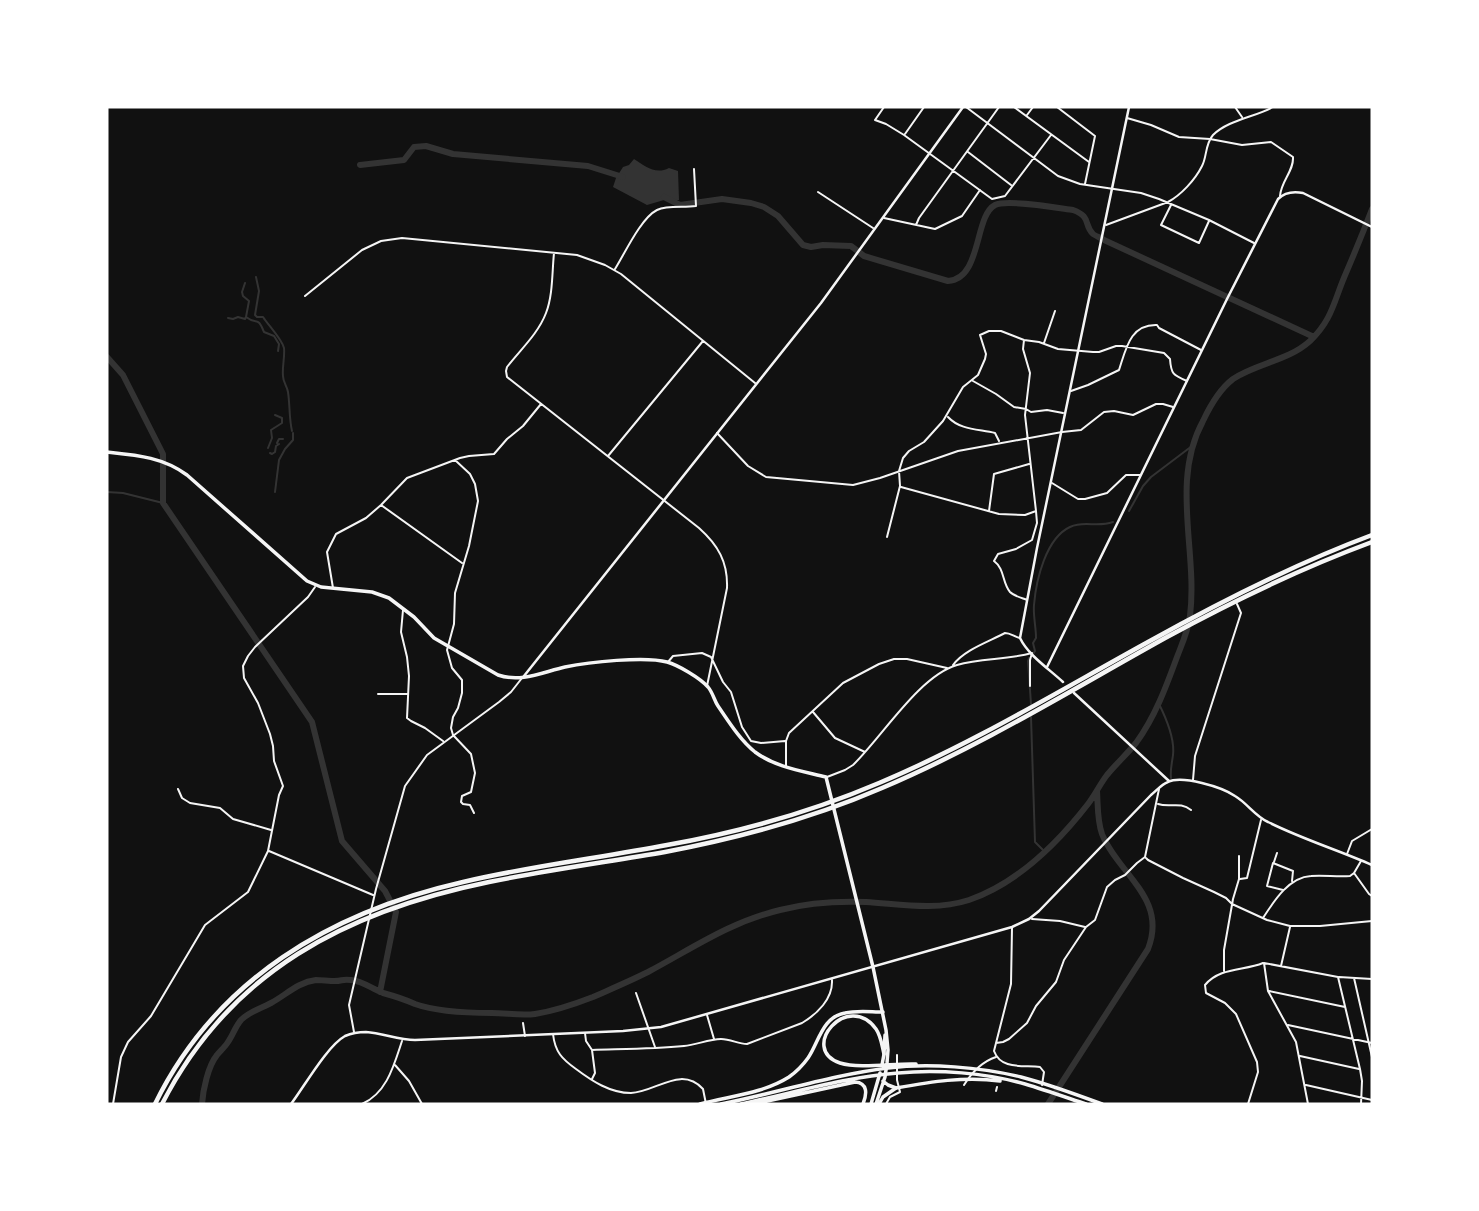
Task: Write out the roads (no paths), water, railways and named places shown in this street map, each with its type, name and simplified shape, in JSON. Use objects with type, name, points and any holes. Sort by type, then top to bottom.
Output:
[{"type":"highway","points":[[963,747],[1020,713],[1170,636],[1285,572],[1372,535]]},
{"type":"highway","points":[[155,1104],[175,1068],[219,1011],[271,964],[329,929],[369,911],[487,882],[708,843],[771,827],[881,789],[1020,720],[1173,628],[1372,541]]},
{"type":"highway","points":[[162,1104],[198,1045],[246,992],[302,950],[398,903]]},
{"type":"main road","points":[[522,678],[855,257],[964,107]]},
{"type":"main road","points":[[1063,682],[1031,653],[1020,638],[1129,107]]},
{"type":"main road","points":[[1047,667],[1273,206],[1280,197],[1291,192],[1303,193],[1372,227]]},
{"type":"main road","points":[[107,452],[148,457],[167,463],[187,475],[301,576],[316,586],[372,593],[389,598],[404,608],[434,638],[498,676],[522,678],[576,666],[639,659],[668,662],[707,686],[748,745],[767,759],[826,777],[883,1014],[888,1050],[884,1082],[875,1104]]},
{"type":"main road","points":[[1074,693],[1169,781]]},
{"type":"main road","points":[[291,1104],[334,1046],[354,1033],[369,1032],[402,1040],[585,1033],[675,1024],[1012,927],[1040,911],[1159,788],[1169,781],[1193,781],[1233,794],[1261,818],[1372,865]]},
{"type":"main road","points":[[700,1104],[756,1091],[786,1079],[807,1059],[826,1024],[837,1016],[850,1012],[883,1014]]},
{"type":"main road","points":[[875,1104],[884,1055],[883,1014]]},
{"type":"main road","points":[[884,1055],[878,1032],[869,1021],[853,1016],[835,1021],[824,1039],[829,1056],[843,1064],[911,1064],[1018,1076],[1043,1084],[1061,1096],[1086,1104]]},
{"type":"main road","points":[[721,1104],[902,1067],[960,1068]]},
{"type":"main road","points":[[881,1070],[884,1082],[898,1089]]},
{"type":"main road","points":[[741,1104],[854,1076],[910,1072],[1023,1083],[1064,1090],[1101,1104]]},
{"type":"main road","points":[[875,1104],[898,1089],[969,1077]]},
{"type":"main road","points":[[754,1104],[855,1082],[861,1083],[866,1089],[863,1104]]},
{"type":"street","points":[[884,107],[875,120],[904,135],[992,199],[1005,196],[1051,135]]},
{"type":"street","points":[[904,135],[924,107]]},
{"type":"street","points":[[964,107],[1058,176],[1085,185],[1141,193],[1209,220],[1255,243]]},
{"type":"street","points":[[916,225],[999,107]]},
{"type":"street","points":[[1014,107],[1090,163]]},
{"type":"street","points":[[1026,116],[1033,107]]},
{"type":"street","points":[[1058,107],[1095,136],[1085,185]]},
{"type":"street","points":[[1235,107],[1243,119]]},
{"type":"street","points":[[1105,225],[1169,203],[1190,183],[1202,166],[1210,139],[1219,131],[1273,107]]},
{"type":"street","points":[[1127,118],[1151,124],[1179,136],[1242,145],[1271,142],[1293,157],[1292,166],[1280,190],[1280,197]]},
{"type":"street","points":[[968,151],[1012,186]]},
{"type":"street","points":[[614,270],[652,213],[661,209],[696,206],[694,169]]},
{"type":"street","points":[[883,218],[935,229],[964,213],[980,190]]},
{"type":"street","points":[[818,192],[875,229]]},
{"type":"street","points":[[1169,203],[1161,225],[1199,243],[1209,220]]},
{"type":"street","points":[[305,296],[362,250],[391,239],[418,239],[587,258],[614,270],[756,384]]},
{"type":"street","points":[[554,253],[546,313],[506,371],[508,377],[664,500],[712,541],[723,557],[727,593],[707,686]]},
{"type":"street","points":[[1044,344],[1055,311]]},
{"type":"street","points":[[1071,391],[1119,370],[1129,340],[1142,327],[1153,324],[1202,351]]},
{"type":"street","points":[[887,537],[900,486],[902,461],[906,454],[924,442],[947,416],[963,387],[978,375],[986,354],[981,335],[989,331],[1001,331],[1058,349],[1099,352],[1116,346],[1167,354],[1172,371],[1187,382]]},
{"type":"street","points":[[608,456],[703,340]]},
{"type":"street","points":[[1024,340],[1023,349],[1030,376],[1026,409],[1027,439],[1037,523],[1032,540],[1016,549],[998,554],[994,561],[1002,569],[1011,593],[1028,600]]},
{"type":"street","points":[[973,380],[1012,406],[1031,412],[1047,410],[1066,414]]},
{"type":"street","points":[[334,589],[327,552],[333,537],[366,518],[407,478],[469,456],[494,454],[523,426],[541,403]]},
{"type":"street","points":[[717,433],[752,470],[770,478],[853,485],[958,451],[1081,430],[1099,415],[1109,411],[1133,415],[1156,404],[1174,408]]},
{"type":"street","points":[[947,416],[956,424],[967,428],[995,433],[1000,443]]},
{"type":"street","points":[[456,460],[472,477],[478,500],[469,547],[455,593],[454,624],[447,654],[450,664],[462,680],[462,693],[451,725],[453,735],[471,754],[475,771],[471,792],[461,799],[463,804],[470,805],[474,813]]},
{"type":"street","points":[[989,512],[994,474],[1030,464]]},
{"type":"street","points":[[1052,483],[1078,499],[1085,499],[1107,493],[1126,475],[1141,475]]},
{"type":"street","points":[[900,486],[989,512],[1025,515],[1036,511]]},
{"type":"street","points":[[381,505],[463,564]]},
{"type":"street","points":[[111,1103],[121,1057],[128,1042],[151,1016],[205,925],[248,892],[268,850],[283,786],[275,764],[270,734],[243,672],[246,659],[262,640],[308,597],[316,586]]},
{"type":"street","points":[[1193,781],[1195,756],[1241,613],[1237,604]]},
{"type":"street","points":[[404,608],[401,632],[407,657],[407,718],[444,742]]},
{"type":"street","points":[[953,666],[967,653],[1005,633],[1020,638]]},
{"type":"street","points":[[668,662],[673,656],[683,654],[702,653],[712,659],[731,692],[742,727],[751,741],[786,741]]},
{"type":"street","points":[[826,777],[853,765],[927,682],[948,668],[1031,653],[1030,686]]},
{"type":"street","points":[[786,766],[786,741],[789,733],[843,683],[887,661],[906,659],[948,668]]},
{"type":"street","points":[[354,1033],[349,1011],[353,990],[377,886],[405,786],[427,755],[499,702],[522,678]]},
{"type":"street","points":[[378,694],[408,694]]},
{"type":"street","points":[[813,711],[835,738],[865,752]]},
{"type":"street","points":[[996,1042],[1009,1039],[1027,1023],[1036,1006],[1056,982],[1064,960],[1086,927],[1095,920],[1107,887],[1146,857],[1159,788]]},
{"type":"street","points":[[178,789],[182,797],[190,803],[220,808],[233,819],[272,830]]},
{"type":"street","points":[[1157,804],[1179,804],[1191,810]]},
{"type":"street","points":[[1239,879],[1247,878],[1261,818]]},
{"type":"street","points":[[1347,855],[1353,841],[1372,829]]},
{"type":"street","points":[[268,850],[375,896]]},
{"type":"street","points":[[1278,853],[1267,886],[1284,891]]},
{"type":"street","points":[[1224,972],[1224,950],[1239,879],[1239,856]]},
{"type":"street","points":[[1146,857],[1182,878],[1226,898],[1232,904],[1290,926],[1372,921]]},
{"type":"street","points":[[1263,918],[1292,882],[1305,877],[1348,876],[1354,873],[1361,860]]},
{"type":"street","points":[[1273,863],[1293,871],[1292,882]]},
{"type":"street","points":[[1354,873],[1372,896]]},
{"type":"street","points":[[1029,919],[1047,919],[1086,927]]},
{"type":"street","points":[[1281,966],[1290,926]]},
{"type":"street","points":[[1012,927],[1011,984],[994,1051],[996,1057],[1007,1065],[1040,1067],[1044,1072],[1043,1084]]},
{"type":"street","points":[[1264,963],[1268,990],[1296,1042],[1307,1104]]},
{"type":"street","points":[[1248,1104],[1258,1072],[1257,1062],[1236,1014],[1225,1003],[1206,993],[1207,982],[1224,972],[1264,963],[1338,977],[1372,979]]},
{"type":"street","points":[[1338,977],[1360,1069],[1361,1104]]},
{"type":"street","points":[[1354,978],[1371,1043],[1372,1057]]},
{"type":"street","points":[[592,1050],[652,1049],[695,1045],[721,1039],[747,1044],[809,1019],[831,991],[832,979]]},
{"type":"street","points":[[1268,990],[1345,1007]]},
{"type":"street","points":[[636,993],[656,1048]]},
{"type":"street","points":[[707,1015],[714,1040]]},
{"type":"street","points":[[523,1023],[525,1036]]},
{"type":"street","points":[[1288,1025],[1371,1043]]},
{"type":"street","points":[[585,1033],[586,1041],[592,1050],[595,1073],[591,1080]]},
{"type":"street","points":[[553,1034],[561,1057],[598,1085],[629,1093],[669,1080],[692,1081],[703,1088],[706,1103]]},
{"type":"street","points":[[362,1104],[376,1096],[390,1074],[402,1040]]},
{"type":"street","points":[[886,1104],[898,1089],[897,1055]]},
{"type":"street","points":[[1299,1056],[1360,1069]]},
{"type":"street","points":[[964,1085],[975,1070],[996,1057]]},
{"type":"street","points":[[394,1064],[409,1081],[422,1104]]},
{"type":"street","points":[[1304,1085],[1372,1100]]},
{"type":"street","points":[[996,1091],[998,1087]]},
{"type":"waterway","points":[[360,165],[404,160],[414,147],[426,146],[453,154],[588,166],[623,177]]},
{"type":"waterway","points":[[664,197],[680,205],[722,199],[751,203],[778,216],[803,245],[851,246],[864,256],[948,281],[959,278],[967,270],[988,211],[995,205],[1021,203],[1073,210],[1083,215],[1093,234],[1104,240],[1314,337]]},
{"type":"waterway","points":[[202,1104],[211,1065],[241,1020],[310,981],[355,981],[424,1007],[443,1010],[535,1014],[593,997],[648,972],[728,929],[762,915],[834,902],[930,906],[956,903],[987,893],[1020,873],[1050,847],[1088,804],[1107,775],[1143,733],[1164,691],[1185,637],[1190,616],[1192,591],[1186,492],[1193,444],[1203,421],[1220,393],[1233,379],[1292,353],[1318,333],[1332,309],[1372,209]]},
{"type":"waterway","points":[[256,277],[259,291],[255,315],[263,317],[284,348],[283,378],[288,392],[292,431]]},
{"type":"waterway","points":[[245,283],[242,292],[249,301],[246,317],[258,322],[264,332],[274,336],[279,344],[278,351]]},
{"type":"waterway","points":[[228,318],[246,317]]},
{"type":"waterway","points":[[107,357],[123,375],[163,454],[163,503],[312,722],[342,841],[385,891],[396,912],[380,992]]},
{"type":"waterway","points":[[268,448],[272,438],[271,430],[282,423],[282,418],[275,415]]},
{"type":"waterway","points":[[275,492],[279,460],[293,440],[293,433]]},
{"type":"waterway","points":[[277,443],[279,439],[283,439]]},
{"type":"waterway","points":[[270,453],[275,452],[279,444]]},
{"type":"waterway","points":[[1129,511],[1151,477],[1192,446]]},
{"type":"waterway","points":[[107,492],[123,493],[163,503]]},
{"type":"waterway","points":[[1033,654],[1036,638],[1035,595],[1040,572],[1055,540],[1070,527],[1113,522]]},
{"type":"waterway","points":[[1029,658],[1031,704]]},
{"type":"waterway","points":[[1159,704],[1173,742],[1171,778]]},
{"type":"waterway","points":[[1031,717],[1035,842],[1045,852]]},
{"type":"waterway","points":[[1048,1104],[1148,949],[1152,931],[1151,915],[1146,901],[1102,834],[1098,818],[1097,791]]}]
